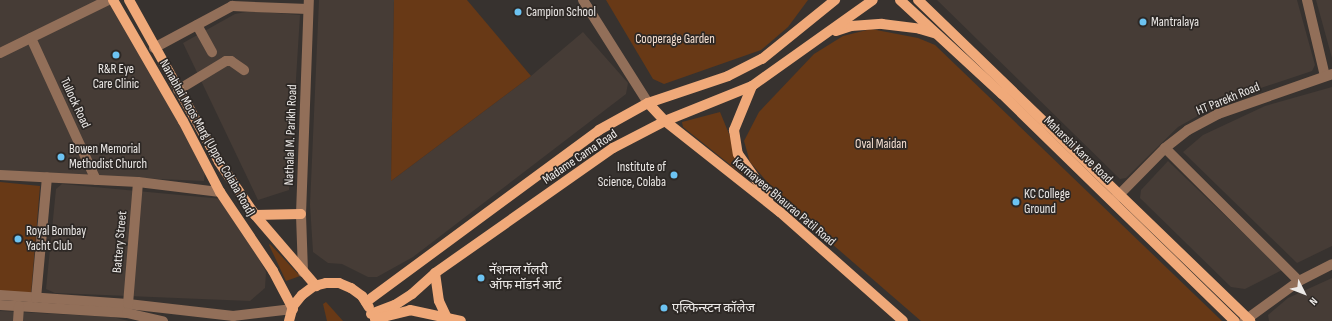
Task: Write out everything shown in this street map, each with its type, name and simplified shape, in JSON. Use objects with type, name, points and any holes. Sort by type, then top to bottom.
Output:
[{"type":"main road","name":"Nanabhai Moos Marg (Upper Colaba Road)","points":[[113,0],[183,121],[220,192],[273,271],[292,308]]},
{"type":"main road","name":"Nanabhai Moos Marg (Upper Colaba Road)","points":[[129,0],[154,48],[219,162],[255,214],[316,286]]},
{"type":"main road","points":[[820,11],[825,0]]},
{"type":"main road","name":"Madame Cama Road","points":[[366,302],[600,130],[648,103],[728,76],[762,58],[835,0]]},
{"type":"main road","name":"Madame Cama Road","points":[[372,318],[412,294],[435,273],[613,148],[665,122],[752,86],[826,35],[873,0]]},
{"type":"main road","name":"Maharshi Karve Road","points":[[900,0],[1247,320]]},
{"type":"main road","name":"Maharshi Karve Road","points":[[918,0],[1235,321]]},
{"type":"main road","points":[[826,35],[851,26],[882,24],[920,29],[938,34]]},
{"type":"main road","points":[[752,86],[734,130],[738,154],[780,212]]},
{"type":"main road","name":"Karmaveer Bhaurao Patil Road","points":[[648,103],[665,122],[780,212],[903,321]]},
{"type":"main road","points":[[255,214],[301,214]]},
{"type":"main road","points":[[435,273],[439,301],[447,318]]},
{"type":"main road","points":[[289,321],[292,308],[302,295],[316,286],[339,283],[352,288],[366,302],[372,318],[410,310],[461,321]]},
{"type":"street","points":[[0,53],[108,0]]},
{"type":"street","points":[[583,0],[648,103]]},
{"type":"street","points":[[1307,0],[1329,75]]},
{"type":"street","points":[[154,48],[232,6],[308,4]]},
{"type":"street","name":"Nathalal M. Parikh Road","points":[[303,272],[301,214],[308,4]]},
{"type":"street","points":[[197,25],[212,52]]},
{"type":"street","name":"Tullock Road","points":[[31,38],[96,180]]},
{"type":"street","points":[[178,90],[226,61],[231,60],[244,70]]},
{"type":"street","name":"HT Parekh Road","points":[[1115,198],[1165,148],[1188,130],[1218,114],[1329,75]]},
{"type":"street","points":[[1165,148],[1299,281]]},
{"type":"street","points":[[0,174],[138,182],[220,192]]},
{"type":"street","points":[[36,298],[47,177]]},
{"type":"street","name":"Battery Street","points":[[128,304],[138,182]]},
{"type":"street","points":[[1247,320],[1299,281],[1332,264]]},
{"type":"street","points":[[0,296],[128,304],[233,316],[292,308]]},
{"type":"street","points":[[0,305],[127,313],[163,321]]},
{"type":"street","points":[[18,321],[19,306]]},
{"type":"shaded area","points":[[0,0],[109,0],[205,170],[204,181],[0,172]]},
{"type":"shaded area","points":[[319,0],[394,0],[391,181],[531,76],[583,32],[628,83],[626,94],[413,257],[377,277],[368,277],[342,264],[328,263],[313,252],[310,205]]},
{"type":"shaded area","points":[[937,0],[1297,0],[1315,65],[1312,71],[1228,99],[1178,127],[1126,178],[1120,179]]},
{"type":"shaded area","points":[[1316,0],[1332,0],[1332,58]]},
{"type":"shaded area","points":[[251,11],[300,15],[289,190],[258,200],[183,43],[235,14]]},
{"type":"shaded area","points":[[1332,87],[1332,246],[1297,263],[1183,152],[1203,135],[1265,106]]},
{"type":"shaded area","points":[[1168,161],[1282,270],[1245,289],[1231,287],[1140,198],[1141,190]]},
{"type":"shaded area","points":[[62,184],[223,199],[232,208],[266,272],[265,288],[250,301],[55,293],[46,289],[56,189]]},
{"type":"shaded area","points":[[1332,278],[1332,321],[1269,321],[1268,315],[1288,298]]},
{"type":"shaded area","points":[[0,311],[112,317],[129,321],[0,321]]},
{"type":"green space","points":[[394,0],[467,0],[531,76],[391,181]]},
{"type":"green space","name":"Cooperage Garden","points":[[606,0],[808,0],[788,27],[761,50],[664,84],[653,79]]},
{"type":"green space","name":"Oval Maidan","points":[[871,29],[918,38],[935,45],[1222,321],[921,321],[787,205],[750,162],[744,141],[759,112],[814,54],[843,36]]},
{"type":"green space","points":[[720,112],[745,173],[743,175],[683,127],[682,122]]},
{"type":"green space","name":"Royal Bombay Yacht Club","points":[[0,182],[40,186],[31,294],[0,292]]},
{"type":"green space","points":[[270,244],[300,276],[286,281],[269,245]]},
{"type":"green space","points":[[326,302],[343,321],[327,321],[323,304]]},
{"type":"place","name":"Campion School","points":[[518,12]]},
{"type":"place","name":"Mantralaya","points":[[1143,22]]},
{"type":"place","name":"R&R Eye Care Clinic","points":[[116,55]]},
{"type":"place","name":"Bowen Memorial Methodist Church","points":[[61,157]]},
{"type":"place","name":"Institute of Science, Colaba","points":[[674,175]]},
{"type":"place","name":"KC College Ground","points":[[1016,202]]},
{"type":"place","name":"Royal Bombay Yacht Club","points":[[18,239]]},
{"type":"place","name":"नॅशनल गॅलरी ऑफ मॉडर्न आर्ट","points":[[481,278]]},
{"type":"place","name":"एल्फिन्स्टन कॉलेज","points":[[664,308]]}]
